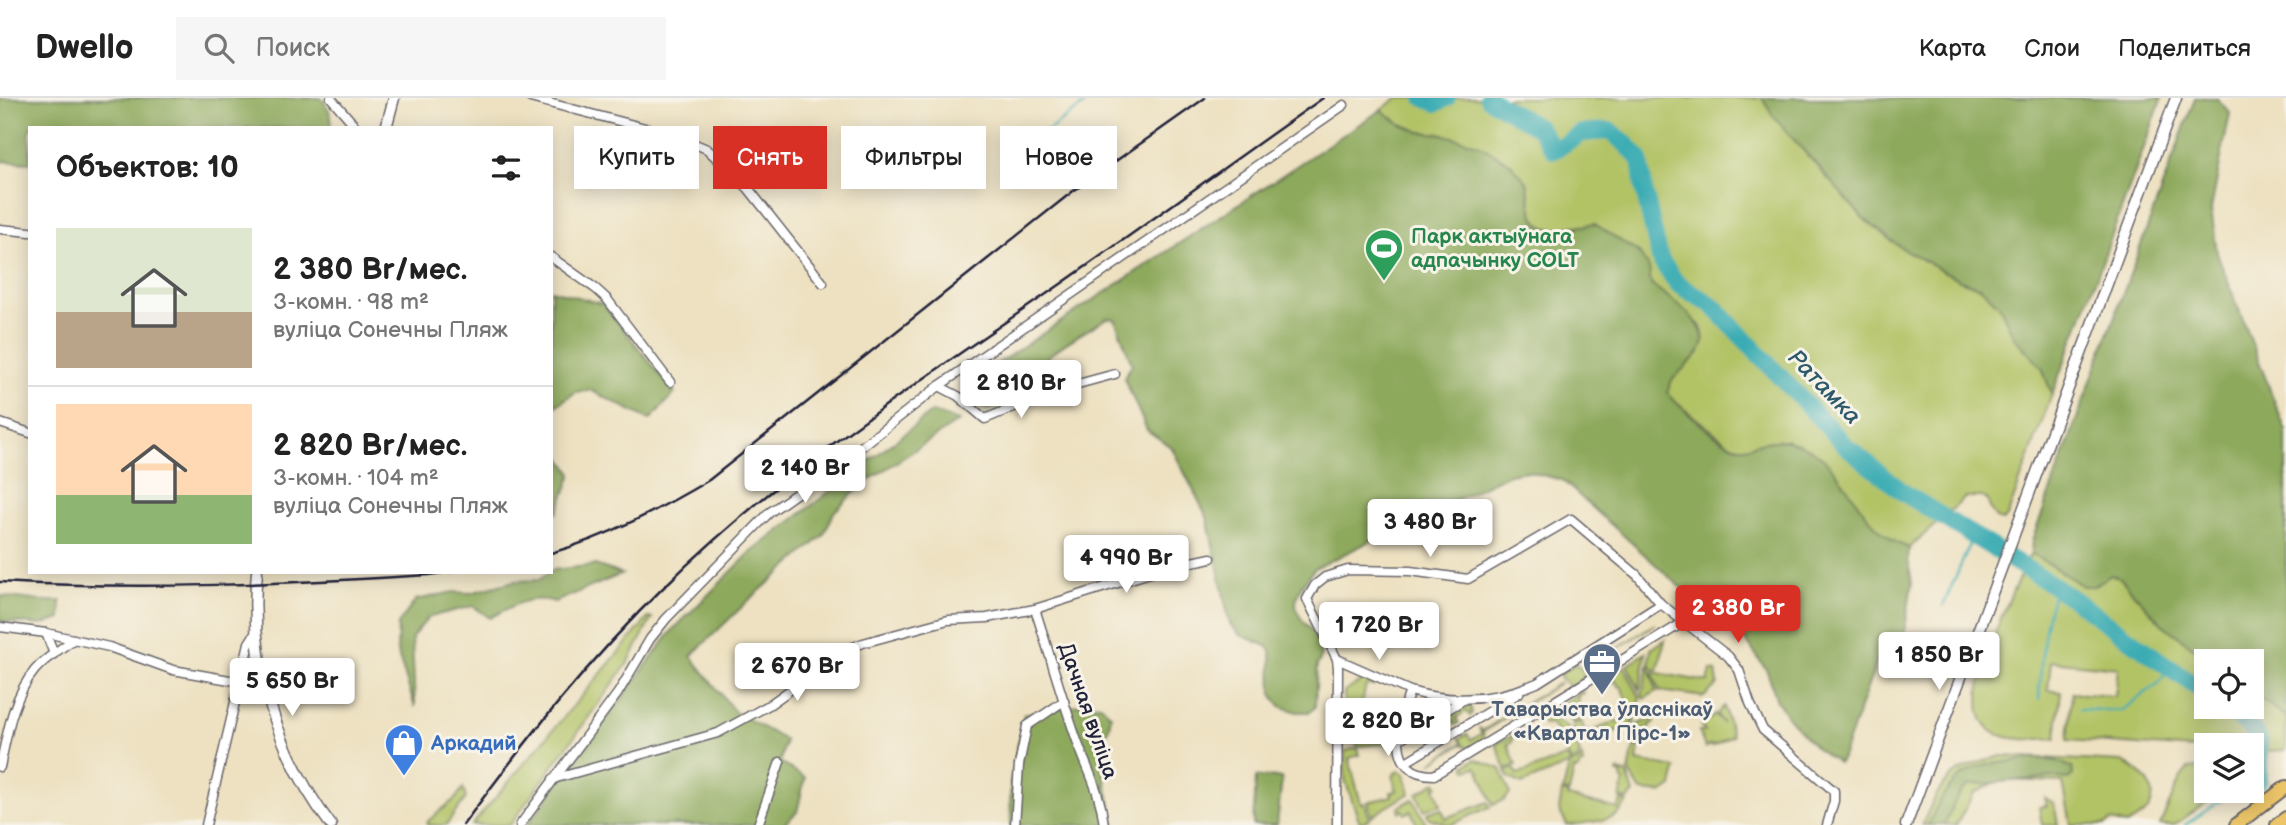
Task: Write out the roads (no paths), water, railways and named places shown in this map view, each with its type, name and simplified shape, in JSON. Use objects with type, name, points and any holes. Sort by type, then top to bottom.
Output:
[{"type":"highway","points":[[2236,825],[2286,787]]},
{"type":"highway","points":[[2277,825],[2286,818]]},
{"type":"street","points":[[331,98],[355,126]]},
{"type":"street","points":[[387,126],[394,98]]},
{"type":"street","points":[[530,98],[676,136],[707,149],[747,188],[823,283]]},
{"type":"street","points":[[1906,825],[2176,98]]},
{"type":"street","points":[[520,825],[618,693],[650,639],[749,531],[770,512],[847,458],[939,386],[1344,105]]},
{"type":"street","points":[[0,229],[28,232]]},
{"type":"street","points":[[553,258],[607,299],[670,382]]},
{"type":"street","points":[[939,386],[958,396],[985,419],[1052,391],[1115,374]]},
{"type":"street","points":[[0,424],[28,432]]},
{"type":"street","points":[[1337,825],[1339,685],[1336,659],[1307,599],[1315,585],[1325,577],[1348,570],[1393,570],[1468,579],[1571,519],[1637,575],[1661,604],[1734,663],[1763,730],[1834,791],[1827,825]]},
{"type":"street","points":[[553,779],[718,733],[769,705],[846,650],[863,643],[948,620],[987,618],[1035,609],[1168,567],[1211,558]]},
{"type":"street","points":[[257,574],[256,632],[259,662],[269,696],[286,748],[304,788],[331,825]]},
{"type":"street","points":[[1406,762],[1661,604]]},
{"type":"street","name":"Дачная вуліца","points":[[1035,609],[1077,741],[1096,784],[1104,825]]},
{"type":"street","points":[[1410,691],[1398,740],[1406,762],[1415,772],[1434,775],[1684,622]]},
{"type":"street","points":[[0,627],[46,633],[109,647],[173,670],[241,681],[269,696]]},
{"type":"street","points":[[206,825],[249,643],[256,632]]},
{"type":"street","points":[[46,633],[54,654]]},
{"type":"street","points":[[0,767],[9,725],[23,690],[34,671],[74,639]]},
{"type":"street","points":[[1336,659],[1410,691],[1445,699],[1491,698],[1537,682]]},
{"type":"street","points":[[1398,740],[1463,699]]},
{"type":"street","points":[[1015,825],[1019,765],[1027,726],[1064,701]]},
{"type":"street","points":[[758,825],[780,762]]},
{"type":"waterway","points":[[1087,98],[1089,101],[1093,98]]},
{"type":"waterway","name":"Ратамка","points":[[1424,98],[1436,103],[1447,98]]},
{"type":"waterway","name":"Ратамка","points":[[1488,98],[1539,128],[1554,150],[1582,133],[1610,131],[1627,145],[1640,160],[1660,259],[1677,284],[1712,305],[1846,446],[1904,493],[2056,587],[2194,685]]},
{"type":"waterway","points":[[1054,126],[1089,101]]},
{"type":"waterway","points":[[1943,606],[1974,535]]},
{"type":"waterway","points":[[2039,699],[2045,628],[2056,587]]},
{"type":"waterway","points":[[2080,709],[2121,711],[2156,685],[2171,668]]},
{"type":"waterway","name":"Ратамка","points":[[2240,719],[2254,733]]},
{"type":"waterway","points":[[2185,825],[2217,803]]},
{"type":"railway","points":[[553,552],[633,521],[709,480],[1072,192],[1205,98]]},
{"type":"railway","points":[[463,825],[534,732],[611,642],[665,586],[757,503],[905,391],[1323,98]]},
{"type":"railway","points":[[0,582],[107,586],[215,585],[436,574]]},
{"type":"place","name":"Парк актыўнага адпачынку COLT","points":[[1384,282]]},
{"type":"place","name":"Таварыства ўласнікаў «Квартал Пірс-1»","points":[[1602,696]]},
{"type":"place","name":"Аркадий","points":[[404,777]]}]
